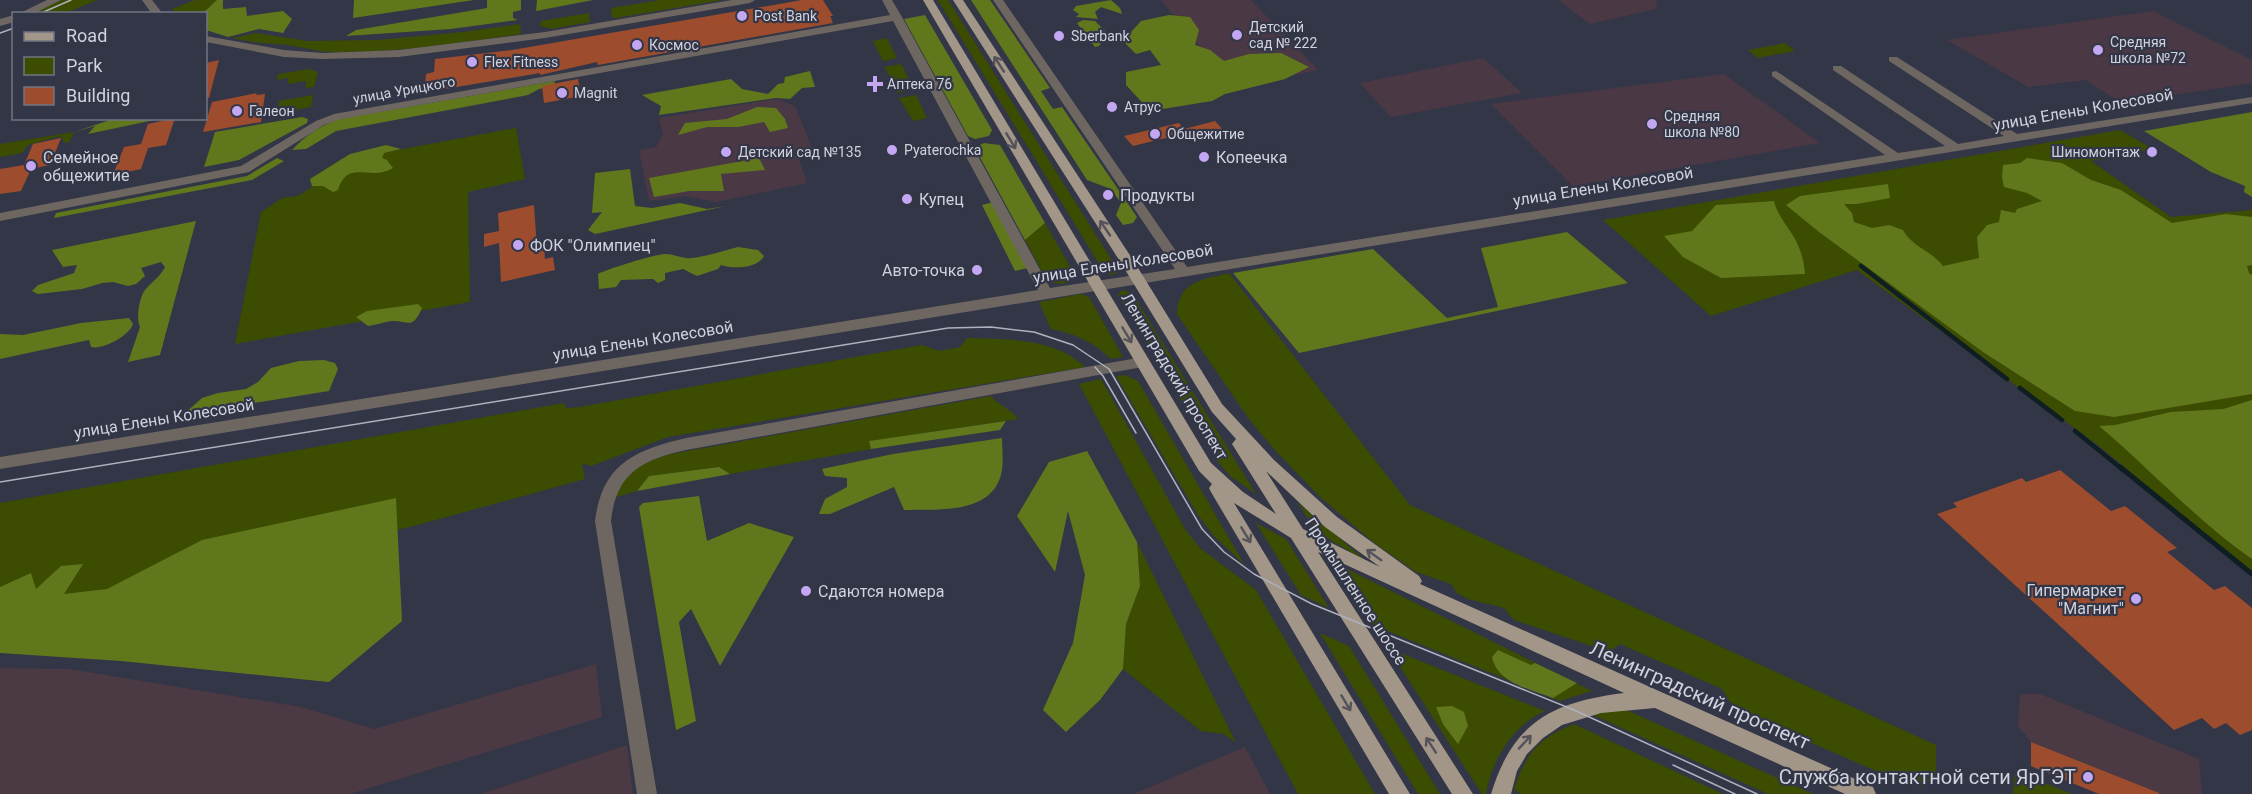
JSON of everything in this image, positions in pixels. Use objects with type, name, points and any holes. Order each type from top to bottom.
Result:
[{"type":"main road","name":"Ленинградский проспект","points":[[928,0],[1205,467],[1233,495],[1296,533],[1515,637],[1866,794]]},
{"type":"main road","name":"Ленинградский проспект","points":[[958,0],[1217,408],[1290,486],[1364,548],[1414,581],[1515,637]]},
{"type":"main road","name":"Промышленное шоссе","points":[[1217,408],[1462,794]]},
{"type":"main road","points":[[1205,467],[1400,794]]},
{"type":"main road","points":[[1501,794],[1505,775],[1515,755],[1536,731],[1554,719],[1578,709],[1611,701],[1658,702]]},
{"type":"street","points":[[28,12],[56,0]]},
{"type":"street","points":[[147,0],[156,12]]},
{"type":"street","name":"улица Урицкого","points":[[207,39],[262,51],[335,58],[444,50],[750,0]]},
{"type":"street","points":[[887,0],[1046,293]]},
{"type":"street","points":[[998,0],[1183,271]]},
{"type":"street","name":"улица Урицкого","points":[[0,217],[245,169],[320,123],[338,116],[897,17]]},
{"type":"street","points":[[1893,59],[2016,139]]},
{"type":"street","points":[[1837,68],[1956,148]]},
{"type":"street","points":[[1776,74],[1897,158]]},
{"type":"street","name":"улица Елены Колесовой","points":[[0,463],[1136,278],[2252,100]]},
{"type":"street","points":[[647,794],[603,521],[607,495],[612,484],[628,466],[652,452],[686,444],[1143,362]]},
{"type":"shaded area","name":"Детский сад № 222","points":[[1161,0],[1251,0],[1318,70],[1233,87]]},
{"type":"shaded area","points":[[1558,0],[1657,0],[1656,9],[1590,24]]},
{"type":"shaded area","name":"Средняя школа №72","points":[[2153,11],[2252,60],[2252,83],[2121,103],[2086,80],[2028,87],[1947,40]]},
{"type":"shaded area","points":[[1483,58],[1522,93],[1391,117],[1360,83]]},
{"type":"shaded area","name":"Средняя школа №80","points":[[1724,74],[1820,143],[1573,186],[1491,104]]},
{"type":"shaded area","name":"Детский сад №135","points":[[777,99],[795,106],[814,153],[798,157],[807,183],[716,202],[686,196],[649,201],[639,150],[656,147],[663,135],[659,118]]},
{"type":"shaded area","points":[[596,664],[602,717],[350,794],[0,794],[0,668],[69,669],[301,707],[374,729]]},
{"type":"shaded area","points":[[2020,694],[2040,694],[2199,759],[2202,794],[2099,794],[2031,766],[2031,742],[2018,726]]},
{"type":"shaded area","points":[[627,745],[633,794],[481,794]]},
{"type":"shaded area","points":[[1245,747],[1270,794],[1133,794]]},
{"type":"green space","points":[[62,0],[97,0],[68,12],[35,12]]},
{"type":"green space","points":[[195,0],[217,0],[204,12],[176,12],[172,9]]},
{"type":"green space","points":[[217,0],[223,0],[223,9],[246,7],[247,16],[283,11],[292,19],[283,33],[259,29],[228,37],[207,30],[207,12],[204,12]]},
{"type":"green space","points":[[354,0],[474,0],[353,18]]},
{"type":"green space","points":[[487,0],[521,0],[521,10],[513,12],[513,18],[518,20],[451,29],[346,36],[356,30],[487,8]]},
{"type":"green space","points":[[537,0],[593,0],[536,11]]},
{"type":"green space","points":[[660,0],[723,0],[612,17],[611,8]]},
{"type":"green space","points":[[938,0],[948,0],[1118,270],[1117,273],[1111,275],[1104,272]]},
{"type":"green space","points":[[971,0],[990,0],[1050,88],[1041,91],[1053,109],[1062,107],[1137,217],[1133,223],[1123,225],[1116,215],[1121,203],[1111,189],[1087,180]]},
{"type":"green space","points":[[1111,0],[1120,8],[1122,14],[1101,7],[1095,12],[1098,19],[1076,17],[1079,14],[1073,10],[1076,6]]},
{"type":"green space","points":[[589,13],[590,22],[551,29],[540,26],[541,21]]},
{"type":"green space","points":[[925,15],[992,130],[989,136],[975,139],[968,136],[904,19]]},
{"type":"green space","points":[[1169,15],[1190,17],[1199,30],[1195,45],[1210,50],[1224,61],[1249,54],[1281,53],[1309,67],[1285,79],[1225,94],[1212,101],[1150,111],[1126,85],[1126,72],[1161,65],[1150,50],[1136,54],[1125,43],[1122,34],[1131,32],[1141,21]]},
{"type":"green space","points":[[1083,20],[1095,21],[1107,33],[1099,46],[1095,47],[1077,23]]},
{"type":"green space","points":[[520,24],[521,34],[380,51],[327,52],[233,38],[256,33],[307,41],[377,40]]},
{"type":"green space","points":[[887,38],[897,58],[883,61],[873,41]]},
{"type":"green space","points":[[1785,43],[1795,51],[1758,58],[1748,50]]},
{"type":"green space","points":[[901,64],[914,89],[897,93],[885,67]]},
{"type":"green space","points":[[309,69],[318,72],[314,87],[306,88],[306,81],[288,84],[288,78],[277,80],[278,74]]},
{"type":"green space","points":[[810,71],[815,87],[802,88],[790,99],[776,98],[659,115],[661,106],[642,95],[731,79],[742,89],[768,94],[778,84],[784,83],[785,77]]},
{"type":"green space","points":[[555,81],[554,86],[539,89],[528,95],[336,131],[306,149],[292,150],[314,132],[339,119]]},
{"type":"green space","points":[[313,95],[311,107],[279,113],[279,101]]},
{"type":"green space","points":[[916,95],[927,118],[913,121],[899,98]]},
{"type":"green space","points":[[757,107],[776,108],[785,119],[788,128],[770,132],[764,122],[738,127],[707,127],[678,135],[685,123],[727,119]]},
{"type":"green space","points":[[2252,112],[2252,197],[2244,192],[2245,186],[2211,172],[2144,131]]},
{"type":"green space","points":[[302,117],[308,119],[307,123],[239,160],[204,167],[215,132]]},
{"type":"green space","points":[[110,120],[154,120],[88,134],[95,126],[74,132]]},
{"type":"green space","points":[[516,128],[525,179],[468,192],[470,302],[235,344],[261,212],[282,198],[298,196],[312,187],[310,179],[339,161]]},
{"type":"green space","points":[[2120,130],[2153,149],[2091,161],[2171,217],[2252,210],[2252,572],[2095,443],[1857,270],[1711,316],[1603,220]]},
{"type":"green space","points":[[74,132],[69,142],[65,143],[60,136],[28,145],[22,153],[0,157],[0,144]]},
{"type":"green space","points":[[984,143],[1000,145],[1045,223],[1025,240],[976,150]]},
{"type":"green space","points":[[386,145],[401,149],[384,153],[382,158],[387,160],[393,168],[384,172],[361,172],[348,175],[342,180],[338,190],[333,192],[323,186],[312,186],[310,179],[350,154]]},
{"type":"green space","points":[[277,158],[284,161],[252,180],[54,218],[56,213],[247,176]]},
{"type":"green space","points":[[759,158],[765,170],[721,174],[724,191],[689,191],[654,197],[649,178]]},
{"type":"green space","points":[[2027,158],[2062,163],[2091,180],[2121,190],[2172,223],[2226,214],[2252,217],[2252,265],[2247,266],[2252,275],[2252,394],[2114,417],[2075,411],[1983,352],[1819,232],[1786,205],[1800,196],[1888,184],[1890,198],[1844,204],[1852,213],[1854,222],[1872,228],[1889,225],[1903,230],[1912,241],[1943,266],[1979,258],[1977,237],[1987,225],[1999,222],[2001,210],[2015,213],[2017,209],[2042,201],[2027,193],[2004,187],[2003,165],[2020,163]]},
{"type":"green space","points":[[630,169],[635,206],[652,208],[680,203],[707,209],[726,206],[595,234],[588,230],[602,212],[592,213],[595,173]]},
{"type":"green space","points":[[1774,201],[1799,248],[1805,274],[1721,278],[1683,257],[1664,236],[1692,231],[1716,205]]},
{"type":"green space","points":[[994,202],[1028,268],[1015,271],[982,205]]},
{"type":"green space","points":[[196,221],[160,355],[128,362],[140,327],[139,305],[145,289],[163,271],[165,267],[161,262],[141,268],[145,276],[136,284],[128,286],[113,282],[82,289],[38,294],[32,291],[38,285],[74,273],[77,265],[63,267],[52,250]]},
{"type":"green space","points":[[1045,223],[1075,275],[1069,282],[1058,284],[1046,279],[1025,240]]},
{"type":"green space","points":[[1567,232],[1628,283],[1299,353],[1233,273],[1373,249],[1447,318],[1498,307],[1481,248]]},
{"type":"green space","points":[[738,247],[758,250],[764,256],[750,266],[721,265],[718,269],[697,276],[683,269],[665,273],[665,280],[658,283],[653,279],[621,280],[616,287],[599,289],[598,274],[630,262],[665,254],[692,258]]},
{"type":"green space","points":[[1229,273],[1410,505],[1936,745],[1936,776],[1921,787],[1890,777],[1775,727],[1730,702],[1722,689],[1620,644],[1609,652],[1514,620],[1504,608],[1468,599],[1457,593],[1451,584],[1416,572],[1373,542],[1319,496],[1272,447],[1249,419],[1177,314],[1178,303],[1187,288],[1201,280]]},
{"type":"green space","points":[[1122,290],[1132,293],[1256,494],[1230,476],[1218,462],[1118,295]]},
{"type":"green space","points":[[1082,294],[1089,297],[1123,357],[1111,359],[1084,340],[1051,329],[1039,302]]},
{"type":"green space","points":[[418,304],[422,308],[415,320],[409,323],[392,321],[368,326],[356,317],[367,311]]},
{"type":"green space","points":[[129,318],[133,324],[131,329],[115,341],[102,346],[91,347],[89,340],[0,359],[0,334],[23,335],[81,323]]},
{"type":"green space","points":[[967,338],[1014,340],[1045,345],[1073,357],[1085,367],[668,437],[591,466],[582,463],[585,479],[421,524],[54,616],[0,589],[0,503],[564,403],[566,408],[580,407],[922,345],[939,351],[960,347]]},
{"type":"green space","points":[[324,360],[335,363],[338,369],[329,391],[184,414],[202,398],[246,389],[258,382],[271,368],[299,361]]},
{"type":"green space","points":[[1125,375],[1138,381],[1244,564],[1214,536],[1198,515],[1116,376]]},
{"type":"green space","points":[[1101,379],[1185,529],[1200,548],[1256,590],[1375,794],[1298,794],[1079,384]]},
{"type":"green space","points":[[991,396],[1018,419],[870,441],[871,449],[730,474],[719,467],[649,476],[637,491],[613,498],[636,468],[671,454]]},
{"type":"green space","points":[[2252,400],[2252,559],[2193,512],[2099,426],[2115,425],[2171,412],[2223,409]]},
{"type":"green space","points":[[1006,421],[1000,430],[871,449],[869,441]]},
{"type":"green space","points":[[1002,438],[1001,475],[995,488],[986,497],[974,503],[946,509],[904,510],[894,487],[830,514],[819,514],[825,499],[847,487],[847,478],[825,476],[822,469],[893,454]]},
{"type":"green space","points":[[1087,451],[1137,542],[1140,586],[1126,624],[1123,669],[1100,700],[1066,732],[1043,710],[1073,643],[1085,575],[1068,511],[1055,572],[1017,516],[1049,462]]},
{"type":"green space","points":[[719,467],[730,474],[637,491],[649,476]]},
{"type":"green space","points":[[699,496],[707,541],[749,523],[794,537],[720,666],[691,609],[679,622],[696,721],[676,730],[639,507],[643,503]]},
{"type":"green space","points":[[396,498],[402,621],[329,682],[121,661],[0,653],[0,587],[31,573],[36,589],[61,566],[83,564],[64,594],[107,589],[202,540]]},
{"type":"green space","points":[[1297,502],[1365,560],[1318,533]]},
{"type":"green space","points":[[1256,523],[1286,539],[1329,608],[1301,595]]},
{"type":"green space","points":[[1137,542],[1236,743],[1224,734],[1201,731],[1123,669],[1126,624],[1140,586]]},
{"type":"green space","points":[[1331,561],[1592,691],[1560,701],[1373,625]]},
{"type":"green space","points":[[1320,633],[1349,646],[1440,794],[1418,794]]},
{"type":"green space","points":[[1388,648],[1545,711],[1523,725],[1505,745],[1493,769],[1486,794],[1482,794]]},
{"type":"green space","points":[[1498,650],[1531,665],[1535,663],[1577,683],[1553,698],[1525,688],[1507,679],[1495,666],[1492,657]]},
{"type":"green space","points":[[1452,706],[1464,712],[1468,726],[1458,744],[1443,724],[1436,707]]},
{"type":"green space","points":[[1622,708],[1813,794],[1768,794],[1593,715]]},
{"type":"green space","points":[[1574,724],[1722,794],[1520,794],[1514,789],[1523,766],[1542,741]]},
{"type":"green space","points":[[2015,771],[2072,794],[2013,794]]},
{"type":"building","name":"Космос","points":[[802,0],[823,0],[833,16],[830,16],[833,23],[598,65],[597,62],[540,75],[540,73],[433,91],[433,84],[425,86],[426,74],[434,72],[435,59],[512,50]]},
{"type":"building","points":[[219,60],[209,98],[207,98],[207,63]]},
{"type":"building","name":"Magnit","points":[[578,79],[581,96],[544,103],[542,86]]},
{"type":"building","name":"Галеон","points":[[257,93],[256,95],[265,94],[261,122],[203,132],[212,102]]},
{"type":"building","name":"Семейное общежитие","points":[[174,120],[166,145],[148,148],[141,169],[113,175],[124,147],[141,144],[148,124]]},
{"type":"building","name":"Общежитие","points":[[1215,121],[1224,131],[1191,140],[1186,133],[1133,146],[1124,136],[1179,123],[1184,129]]},
{"type":"building","name":"Семейное общежитие","points":[[61,138],[50,165],[31,169],[21,191],[0,194],[0,169],[24,165],[33,144]]},
{"type":"building","name":"ФОК \"Олимпиец\"","points":[[534,205],[537,248],[544,246],[545,259],[553,257],[555,270],[501,282],[499,243],[484,247],[484,234],[499,231],[498,213]]},
{"type":"building","name":"Гипермаркет \"Магнит\"","points":[[2060,470],[2111,511],[2125,506],[2177,548],[2167,552],[2214,590],[2225,586],[2252,608],[2252,730],[2240,735],[2226,723],[2214,729],[2202,718],[2174,730],[1937,514],[1957,507],[1953,503],[2022,478],[2026,482]]},
{"type":"building","name":"Служба контактной сети ЯрГЭТ","points":[[2031,742],[2159,794],[2099,794],[2031,766]]},
{"type":"waterway","points":[[1861,266],[2007,379]]},
{"type":"waterway","points":[[2020,388],[2062,420]]},
{"type":"waterway","points":[[2075,431],[2122,469]]},
{"type":"waterway","points":[[2120,467],[2252,574]]},
{"type":"tram line","points":[[44,12],[71,0]]},
{"type":"tram line","points":[[0,33],[12,29]]},
{"type":"tram line","points":[[0,482],[948,328],[991,327],[1034,332],[1073,345],[1109,369],[1202,529],[1224,552],[1254,574],[1312,604],[1574,710],[1757,794]]},
{"type":"tram line","points":[[1095,367],[1103,376],[1136,433]]},
{"type":"tram line","points":[[1673,765],[1735,794]]},
{"type":"place","name":"Post Bank","points":[[742,16]]},
{"type":"place","name":"Детский сад № 222","points":[[1237,35]]},
{"type":"place","name":"Sberbank","points":[[1059,36]]},
{"type":"place","name":"Космос","points":[[637,45]]},
{"type":"place","name":"Средняя школа №72","points":[[2098,50]]},
{"type":"place","name":"Flex Fitness","points":[[472,62]]},
{"type":"place","name":"Аптека 76","points":[[875,84]]},
{"type":"place","name":"Magnit","points":[[562,93]]},
{"type":"place","name":"Атрус","points":[[1112,107]]},
{"type":"place","name":"Галеон","points":[[237,111]]},
{"type":"place","name":"Средняя школа №80","points":[[1652,124]]},
{"type":"place","name":"Общежитие","points":[[1155,134]]},
{"type":"place","name":"Pyaterochka","points":[[892,150]]},
{"type":"place","name":"Детский сад №135","points":[[726,152]]},
{"type":"place","name":"Шиномонтаж","points":[[2152,152]]},
{"type":"place","name":"Копеечка","points":[[1204,157]]},
{"type":"place","name":"Семейное общежитие","points":[[31,166]]},
{"type":"place","name":"Продукты","points":[[1108,195]]},
{"type":"place","name":"Купец","points":[[907,199]]},
{"type":"place","name":"ФОК \"Олимпиец\"","points":[[518,245]]},
{"type":"place","name":"Авто-точка","points":[[977,270]]},
{"type":"place","name":"Сдаются номера","points":[[806,591]]},
{"type":"place","name":"Гипермаркет \"Магнит\"","points":[[2136,599]]},
{"type":"place","name":"Служба контактной сети ЯрГЭТ","points":[[2088,777]]}]
